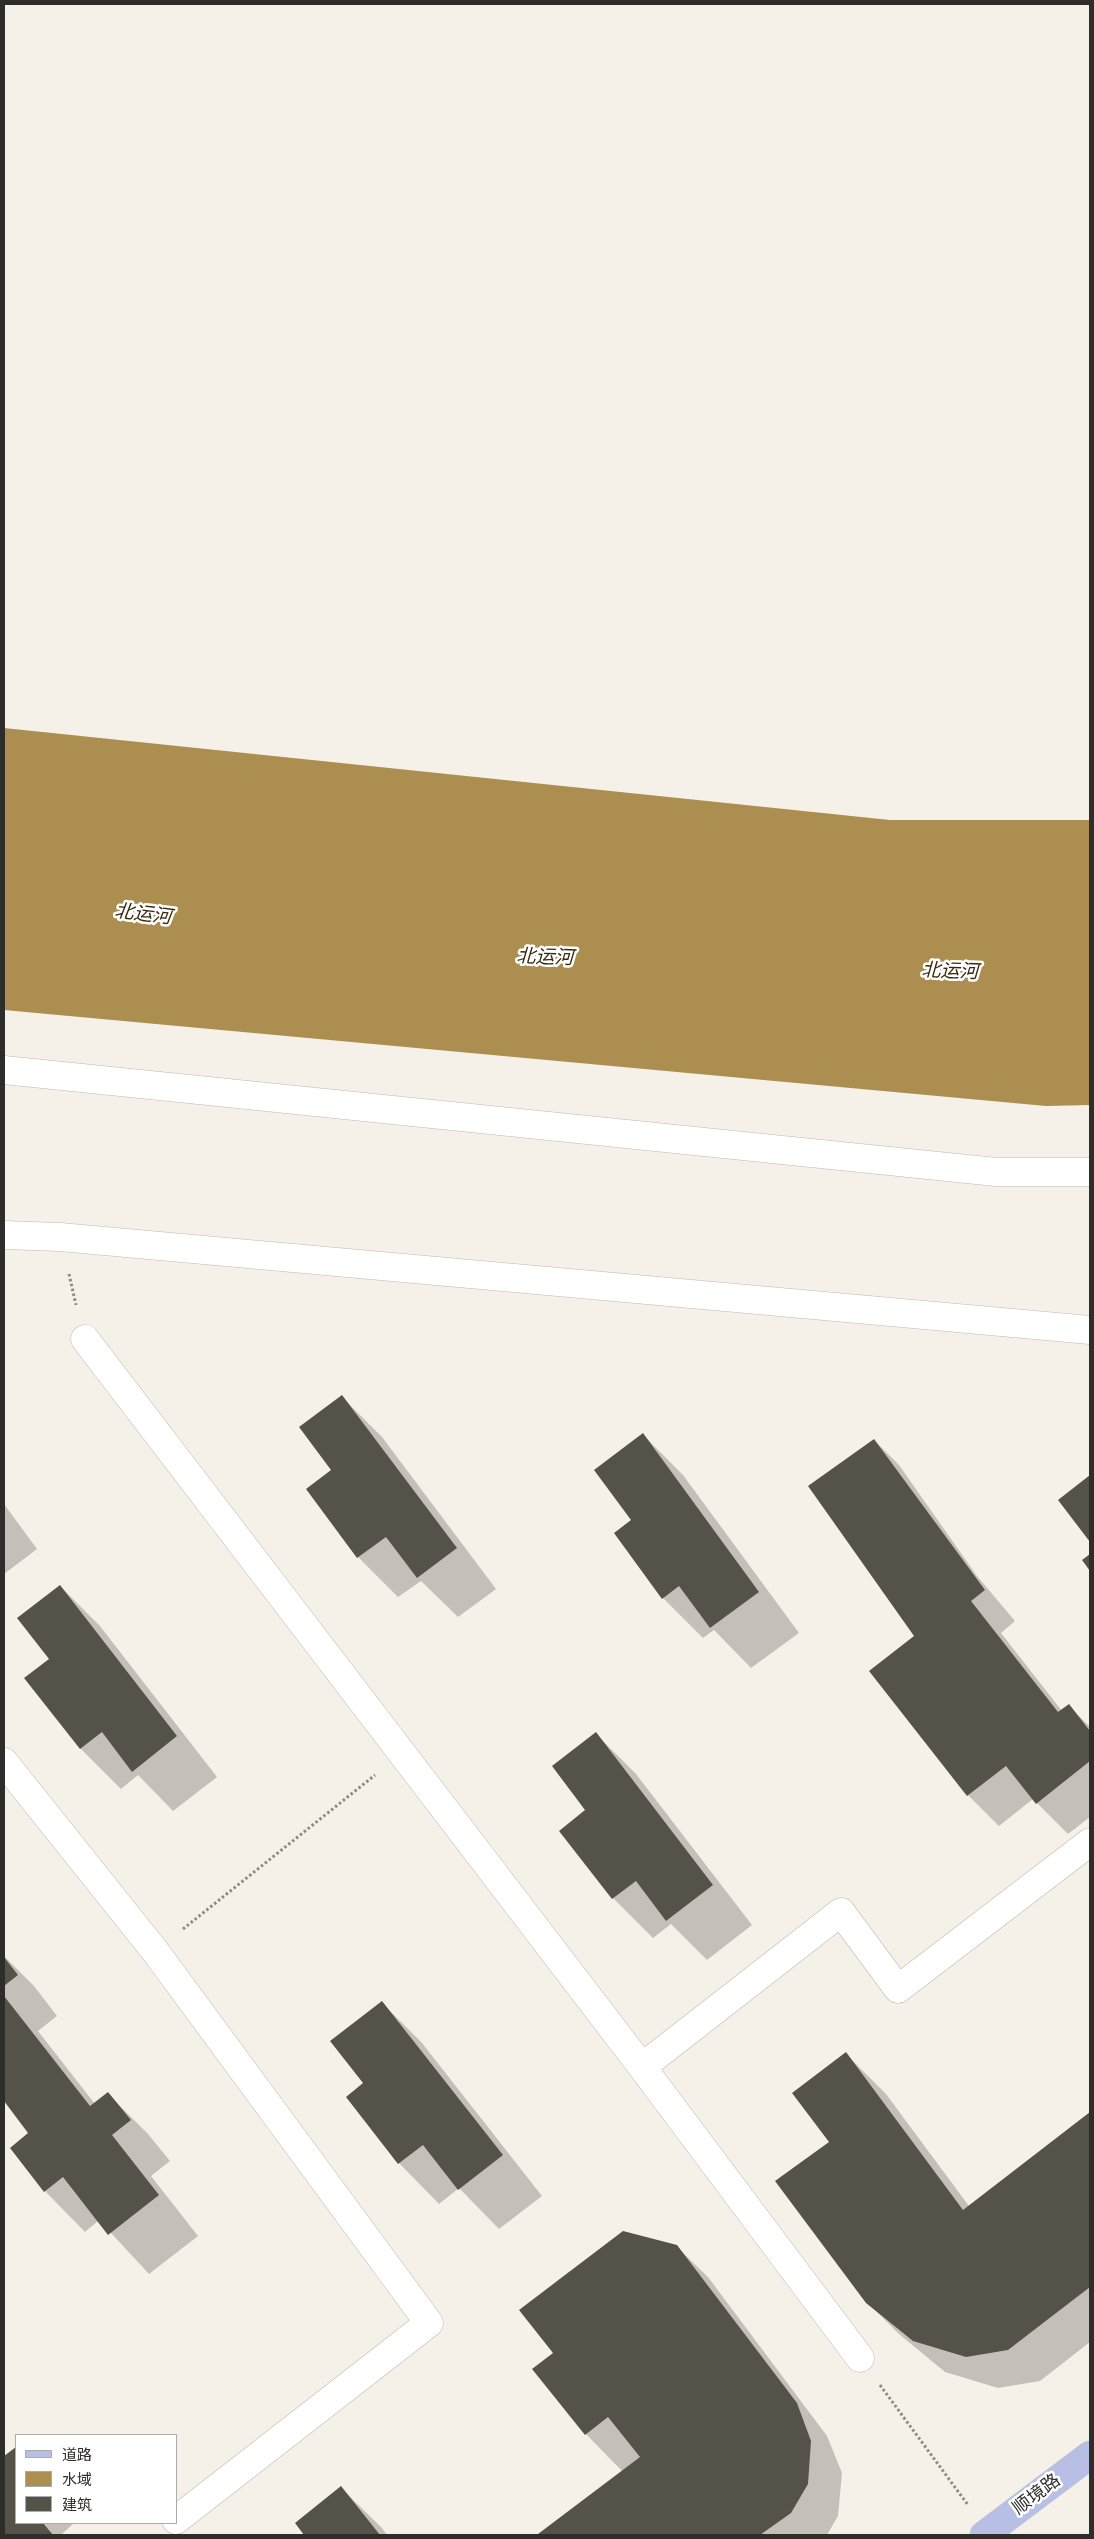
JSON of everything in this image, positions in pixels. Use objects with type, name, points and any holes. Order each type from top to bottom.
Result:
[{"type":"main road","name":"顺境路","points":[[986,2534],[1090,2456]]},
{"type":"street","points":[[4,1070],[996,1172],[1090,1172]]},
{"type":"street","points":[[4,1235],[60,1237],[1090,1330]]},
{"type":"street","points":[[85,1339],[642,2067],[860,2358]]},
{"type":"street","points":[[4,1762],[155,1951],[429,2323],[178,2518]]},
{"type":"street","points":[[642,2067],[841,1912],[898,1989],[1090,1842]]},
{"type":"street","points":[[157,2535],[172,2524]]},
{"type":"path","points":[[60,1237],[85,1339]]},
{"type":"path","points":[[155,1951],[401,1753]]},
{"type":"path","points":[[860,2358],[986,2534]]},
{"type":"water","name":"北运河","points":[[4,728],[890,820],[1090,820],[1090,1105],[1046,1106],[4,1010]]},
{"type":"building","points":[[342,1395],[457,1548],[417,1578],[386,1537],[357,1558],[306,1489],[331,1470],[299,1427]]},
{"type":"building","points":[[643,1433],[759,1592],[710,1628],[679,1586],[662,1599],[614,1533],[631,1520],[594,1470]]},
{"type":"building","points":[[874,1439],[985,1590],[971,1601],[1058,1712],[1069,1704],[1090,1731],[1090,1761],[1036,1804],[1006,1766],[967,1796],[869,1671],[914,1636],[808,1486]]},
{"type":"building","points":[[1090,1475],[1090,1542],[1058,1500]]},
{"type":"building","points":[[1090,1554],[1090,1571],[1082,1560]]},
{"type":"building","points":[[60,1585],[177,1736],[132,1772],[102,1732],[80,1749],[24,1678],[49,1659],[17,1618]]},
{"type":"building","points":[[596,1732],[713,1885],[666,1921],[636,1881],[612,1899],[559,1831],[585,1810],[552,1766]]},
{"type":"building","points":[[4,1957],[18,1975],[4,1986]]},
{"type":"building","points":[[4,1996],[90,2106],[108,2092],[131,2120],[112,2135],[159,2195],[108,2235],[63,2177],[44,2192],[10,2148],[28,2133],[4,2101]]},
{"type":"building","points":[[382,2001],[503,2155],[458,2190],[423,2145],[398,2164],[346,2097],[363,2083],[330,2041]]},
{"type":"building","points":[[846,2052],[963,2210],[1090,2112],[1090,2287],[1008,2350],[966,2357],[913,2341],[866,2303],[775,2181],[829,2142],[792,2093]]},
{"type":"building","points":[[623,2231],[677,2245],[797,2403],[811,2441],[808,2484],[791,2513],[760,2535],[538,2534],[640,2457],[608,2417],[585,2435],[532,2369],[553,2353],[519,2310]]},
{"type":"building","points":[[15,2448],[15,2524],[44,2524],[53,2535],[4,2535],[4,2456]]},
{"type":"building","points":[[341,2486],[380,2535],[304,2535],[295,2523]]}]
